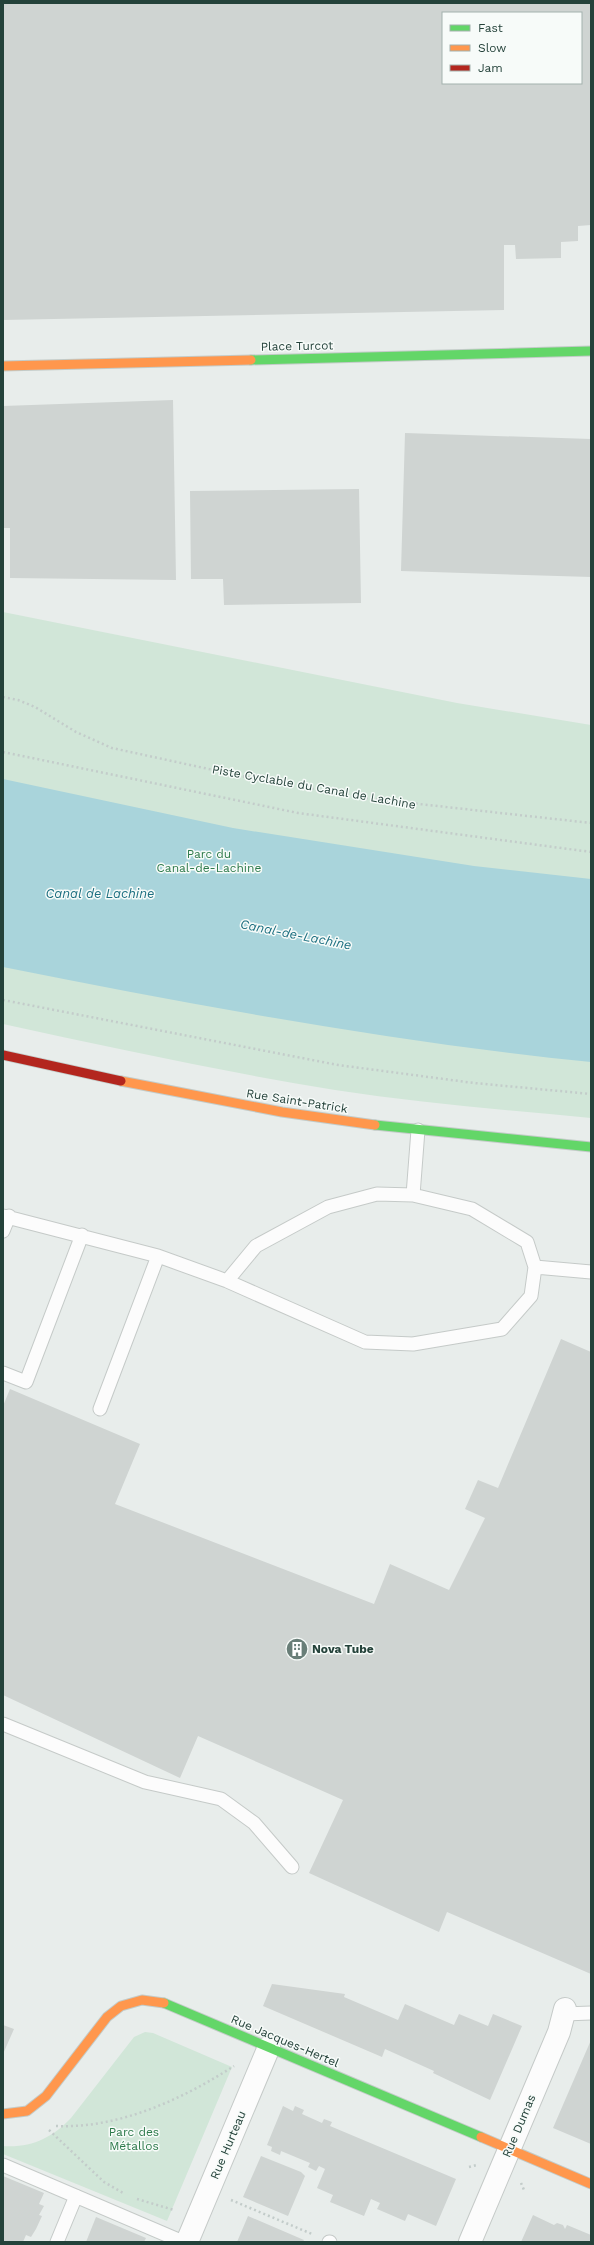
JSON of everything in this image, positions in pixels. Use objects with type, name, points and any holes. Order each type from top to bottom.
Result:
[{"type":"street","name":"Place Turcot","points":[[3,366],[591,351]]},
{"type":"street","name":"Rue Saint-Patrick","points":[[3,1055],[248,1106],[314,1117],[418,1130],[591,1147]]},
{"type":"street","name":"Rue Jacques-Hertel","points":[[3,2114],[27,2111],[46,2096],[107,2017],[119,2006],[134,1999],[151,2000],[167,2004],[591,2184]]},
{"type":"street","name":"Rue Dumas","points":[[470,2242],[559,2032],[565,2012]]},
{"type":"street","name":"Rue Hurteau","points":[[187,2242],[269,2047]]},
{"type":"lane","points":[[413,1195],[418,1130]]},
{"type":"lane","points":[[3,1231],[6,1216],[158,1256],[227,1281],[365,1342],[413,1344],[502,1329],[531,1296],[534,1267],[527,1242],[472,1209],[413,1195],[377,1194],[328,1206],[256,1246],[227,1281]]},
{"type":"lane","points":[[3,1373],[26,1382],[82,1235]]},
{"type":"lane","points":[[100,1409],[158,1256]]},
{"type":"lane","points":[[534,1267],[591,1272]]},
{"type":"lane","points":[[3,1724],[145,1782],[221,1799],[254,1823],[292,1867]]},
{"type":"lane","points":[[565,2012],[591,2013]]},
{"type":"lane","points":[[3,2165],[183,2242]]},
{"type":"lane","points":[[57,2242],[76,2196]]},
{"type":"path","name":"Piste Cyclable du Canal de Lachine","points":[[3,697],[18,700],[35,707],[76,732],[112,748],[241,776],[380,800],[591,823]]},
{"type":"path","points":[[3,752],[298,813],[591,852]]},
{"type":"path","points":[[3,1000],[338,1065],[474,1083],[591,1094]]},
{"type":"path","points":[[56,2126],[88,2126],[127,2117],[190,2091],[213,2080],[234,2066]]},
{"type":"path","points":[[50,2130],[104,2182],[131,2197],[175,2210]]},
{"type":"path","points":[[470,2167],[477,2165]]},
{"type":"path","points":[[231,2200],[329,2242]]},
{"type":"green space","name":"Parc du Canal-de-Lachine","points":[[3,612],[457,703],[591,725],[591,1118],[367,1095],[335,1090],[210,1068],[3,1024]]},
{"type":"green space","name":"Parc des Métallos","points":[[145,2032],[153,2033],[232,2067],[167,2221],[3,2154],[3,2146],[32,2143],[49,2136],[64,2125],[134,2037]]},
{"type":"water","name":"Canal de Lachine","points":[[3,779],[233,828],[474,866],[591,879],[591,1062],[443,1044],[296,1022],[3,967]]},
{"type":"building","points":[[3,3],[591,3],[591,225],[578,226],[578,241],[561,242],[561,258],[516,259],[515,245],[504,245],[504,310],[3,320]]},
{"type":"building","points":[[173,400],[176,580],[10,578],[10,528],[3,528],[3,406]]},
{"type":"building","points":[[405,433],[591,439],[591,577],[401,571]]},
{"type":"building","points":[[359,489],[361,603],[224,605],[223,579],[191,579],[190,491]]},
{"type":"building","name":"Nova Tube","points":[[561,1339],[591,1352],[591,1974],[447,1912],[439,1932],[309,1873],[343,1800],[198,1736],[180,1778],[3,1695],[3,1406],[10,1389],[140,1444],[115,1504],[374,1604],[390,1564],[449,1590],[485,1518],[465,1509],[478,1480],[498,1488]]},
{"type":"building","points":[[272,1984],[345,1994],[344,1997],[398,2020],[405,2004],[454,2025],[459,2014],[488,2026],[493,2014],[522,2026],[490,2100],[433,2073],[434,2071],[385,2049],[382,2057],[263,2006]]},
{"type":"building","points":[[3,2025],[14,2029],[3,2054]]},
{"type":"building","points":[[591,2040],[591,2144],[553,2128]]},
{"type":"building","points":[[283,2106],[293,2111],[295,2106],[304,2110],[302,2114],[322,2123],[324,2119],[332,2122],[330,2126],[456,2179],[436,2226],[408,2214],[405,2221],[377,2209],[380,2203],[371,2199],[364,2216],[330,2202],[333,2195],[317,2188],[325,2169],[319,2166],[316,2171],[308,2167],[310,2163],[281,2151],[280,2155],[271,2151],[272,2147],[267,2145]]},
{"type":"building","points":[[261,2156],[301,2172],[305,2176],[288,2216],[243,2197]]},
{"type":"building","points":[[3,2176],[44,2193],[39,2204],[44,2206],[39,2215],[42,2216],[31,2237],[26,2235],[23,2242],[3,2242]]},
{"type":"building","points":[[533,2215],[554,2225],[557,2223],[563,2225],[565,2229],[567,2225],[591,2235],[591,2242],[521,2242]]},
{"type":"building","points":[[248,2216],[304,2240],[303,2242],[237,2242]]},
{"type":"building","points":[[96,2217],[146,2238],[144,2242],[86,2242]]},
{"type":"traffic: fast","points":[[251,360],[591,351]]},
{"type":"traffic: fast","points":[[375,1125],[591,1147]]},
{"type":"traffic: fast","points":[[164,2003],[481,2137]]},
{"type":"traffic: slow","points":[[3,366],[251,360]]},
{"type":"traffic: slow","points":[[121,1081],[282,1112],[375,1125]]},
{"type":"traffic: slow","points":[[3,2114],[27,2111],[46,2096],[107,2017],[121,2006],[142,2000],[164,2003]]},
{"type":"traffic: slow","points":[[481,2137],[591,2184]]},
{"type":"traffic: jam","points":[[3,1055],[121,1081]]},
{"type":"place","name":"Nova Tube","points":[[297,1649]]},
{"type":"water label","name":"Canal-de-Lachine","points":[[296,934]]}]
